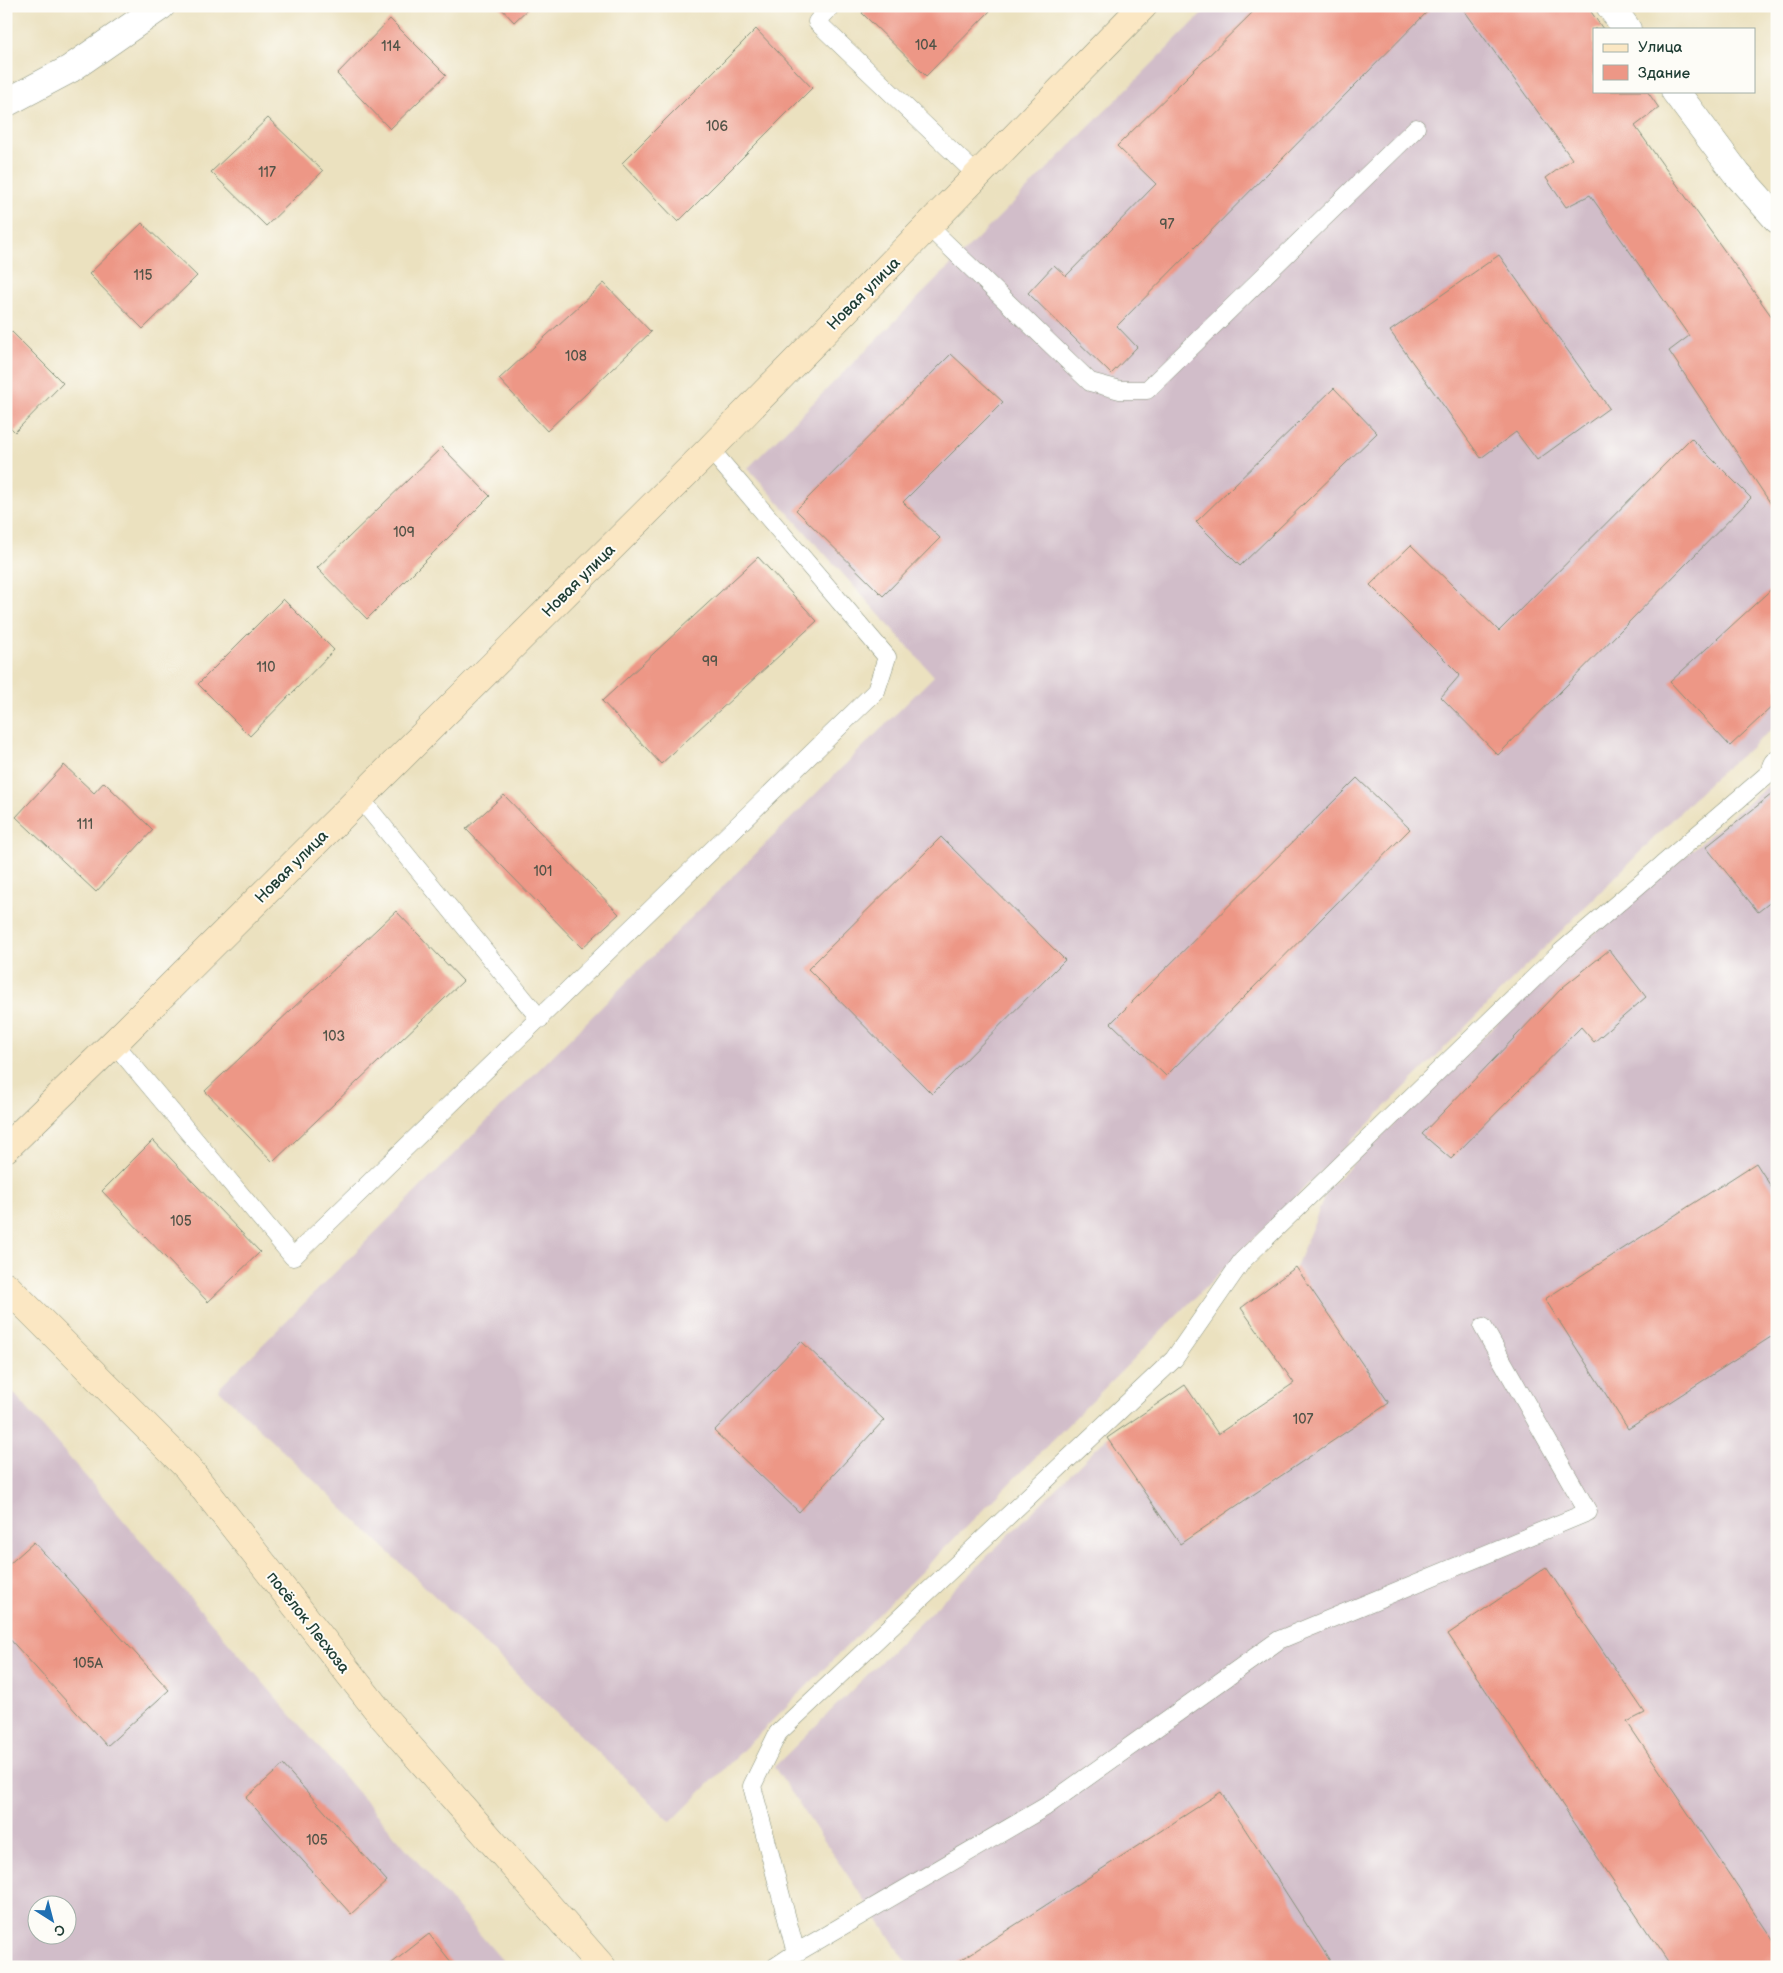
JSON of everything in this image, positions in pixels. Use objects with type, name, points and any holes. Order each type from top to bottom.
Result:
[{"type":"street","points":[[6,104],[70,69],[160,6]]},
{"type":"street","name":"Новая улица","points":[[6,1148],[114,1043],[710,449],[1143,6]]},
{"type":"street","points":[[1610,6],[1626,28]]},
{"type":"street","points":[[1676,92],[1737,174],[1777,219]]},
{"type":"street","name":"посёлок Лесхоза","points":[[6,1286],[187,1467],[384,1718],[602,1967]]},
{"type":"lane","points":[[831,6],[817,22],[978,176]]},
{"type":"lane","points":[[929,227],[1090,382],[1120,390],[1147,390],[1416,128]]},
{"type":"lane","points":[[114,1043],[293,1257],[876,691],[887,656],[710,449]]},
{"type":"lane","points":[[796,1953],[752,1786],[778,1734],[1174,1360],[1242,1261],[1249,1254],[1561,952],[1776,766]]},
{"type":"lane","points":[[360,798],[540,1019]]},
{"type":"lane","points":[[775,1967],[1045,1807],[1279,1640],[1588,1512],[1483,1327]]},
{"type":"shaded area","points":[[1210,6],[1540,6],[1593,78],[1593,92],[1777,325],[1777,725],[1712,780],[671,1822],[218,1389],[934,676],[748,468]]},
{"type":"shaded area","points":[[1777,778],[1777,1967],[910,1967],[774,1767],[1107,1438],[1181,1544],[1389,1403],[1296,1267],[1328,1188],[1558,964]]},
{"type":"shaded area","points":[[6,1384],[508,1967],[6,1967]]},
{"type":"building","points":[[499,6],[531,6],[514,22]]},
{"type":"building","points":[[868,6],[995,6],[926,76],[862,13]]},
{"type":"building","points":[[1259,6],[1433,6],[1117,326],[1137,347],[1111,374],[1028,293],[1054,265],[1066,276],[1156,184],[1117,146]]},
{"type":"building","points":[[1461,6],[1587,6],[1602,28],[1593,28],[1593,92],[1648,92],[1659,108],[1635,126],[1777,324],[1777,513],[1669,351],[1689,336],[1590,195],[1566,207],[1546,178],[1572,159]]},
{"type":"building","points":[[390,19],[446,75],[390,129],[337,74]]},
{"type":"building","points":[[756,29],[812,88],[678,222],[622,163]]},
{"type":"building","points":[[268,118],[323,171],[266,226],[211,172]]},
{"type":"building","points":[[142,223],[197,276],[143,329],[89,274]]},
{"type":"building","points":[[1499,255],[1609,408],[1537,460],[1516,432],[1481,458],[1390,331]]},
{"type":"building","points":[[604,283],[651,332],[547,431],[499,379]]},
{"type":"building","points":[[11,331],[63,383],[15,432],[6,423],[6,336]]},
{"type":"building","points":[[951,354],[1003,402],[903,502],[940,538],[883,596],[796,510]]},
{"type":"building","points":[[1334,388],[1377,433],[1240,566],[1196,522]]},
{"type":"building","points":[[1691,438],[1751,498],[1498,755],[1441,697],[1460,675],[1370,585],[1411,545],[1499,631]]},
{"type":"building","points":[[442,447],[490,496],[367,619],[317,568]]},
{"type":"building","points":[[758,557],[817,621],[661,764],[602,701]]},
{"type":"building","points":[[1777,584],[1777,702],[1730,746],[1670,682]]},
{"type":"building","points":[[283,599],[334,650],[250,736],[198,684]]},
{"type":"building","points":[[64,765],[94,793],[104,782],[153,830],[96,892],[16,817]]},
{"type":"building","points":[[1357,778],[1410,829],[1166,1076],[1111,1023]]},
{"type":"building","points":[[1777,790],[1777,897],[1758,912],[1706,847]]},
{"type":"building","points":[[504,795],[619,914],[582,948],[466,829]]},
{"type":"building","points":[[941,837],[1065,960],[932,1094],[808,969]]},
{"type":"building","points":[[396,911],[463,981],[273,1162],[205,1091]]},
{"type":"building","points":[[1609,950],[1646,997],[1594,1042],[1581,1027],[1451,1159],[1422,1134],[1563,987]]},
{"type":"building","points":[[153,1140],[260,1252],[208,1302],[102,1191]]},
{"type":"building","points":[[1756,1163],[1777,1196],[1777,1333],[1628,1429],[1545,1299]]},
{"type":"building","points":[[1296,1267],[1389,1403],[1180,1544],[1107,1438],[1185,1385],[1218,1434],[1294,1383],[1241,1308]]},
{"type":"building","points":[[801,1341],[884,1420],[799,1512],[714,1431]]},
{"type":"building","points":[[34,1542],[169,1690],[107,1746],[6,1635],[6,1567]]},
{"type":"building","points":[[1546,1567],[1645,1713],[1627,1722],[1777,1946],[1777,1967],[1671,1967],[1448,1634]]},
{"type":"building","points":[[283,1765],[387,1881],[351,1914],[246,1798]]},
{"type":"building","points":[[1221,1792],[1334,1967],[950,1967]]},
{"type":"building","points":[[429,1934],[455,1967],[387,1967]]}]
